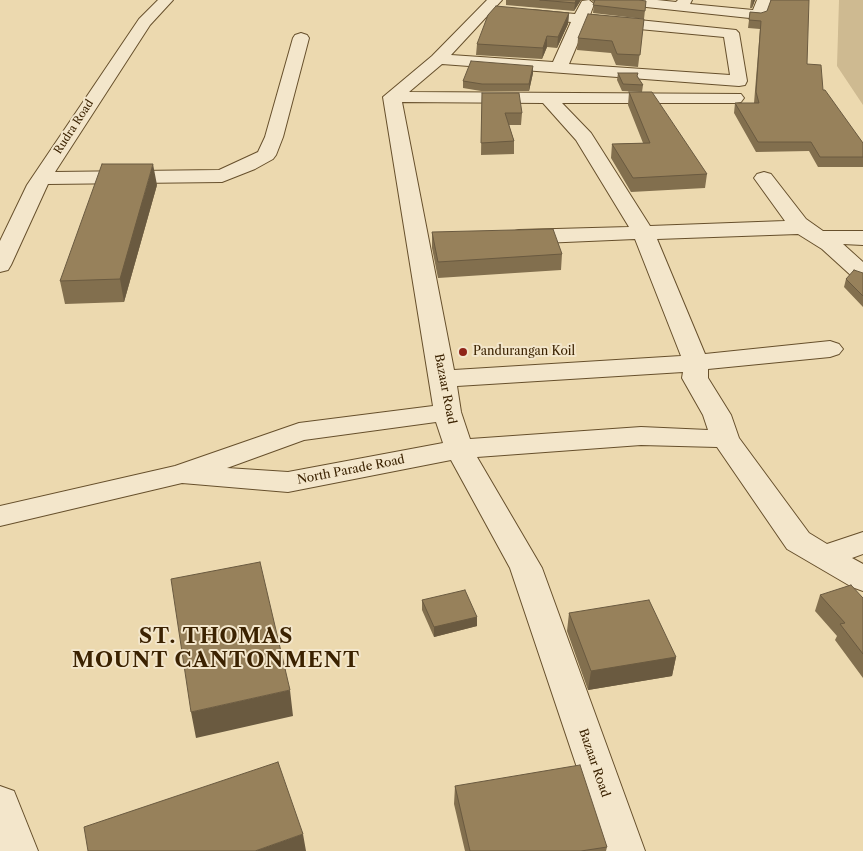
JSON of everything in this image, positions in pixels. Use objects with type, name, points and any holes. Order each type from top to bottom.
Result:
[{"type":"street","name":"Rudra Road","points":[[0,265],[41,178],[144,22],[166,0]]},
{"type":"street","points":[[559,67],[589,0]]},
{"type":"street","points":[[618,0],[683,4],[759,15],[764,0]]},
{"type":"street","points":[[392,97],[438,59],[500,8],[731,33],[739,81],[438,59]]},
{"type":"street","points":[[41,178],[222,176],[248,165],[266,155],[274,137],[301,38]]},
{"type":"street","points":[[392,97],[735,98]]},
{"type":"street","name":"Bazaar Road","points":[[392,97],[428,239],[447,412],[460,449],[526,568],[625,851]]},
{"type":"street","points":[[548,98],[584,137],[644,234],[696,363],[695,378],[717,415],[725,439],[798,541],[863,579]]},
{"type":"street","points":[[764,178],[801,226],[821,237],[863,274]]},
{"type":"street","points":[[496,238],[644,234],[801,226]]},
{"type":"street","points":[[821,237],[863,238]]},
{"type":"street","points":[[443,379],[696,363],[830,349]]},
{"type":"street","name":"North Parade Road","points":[[0,516],[182,474],[299,432],[447,412]]},
{"type":"street","name":"North Parade Road","points":[[182,474],[288,482],[460,449],[641,436],[725,439]]},
{"type":"street","points":[[825,556],[863,543]]},
{"type":"street","points":[[0,804],[18,851]]},
{"type":"shaded area","points":[[839,0],[863,0],[863,105],[837,66]]},
{"type":"building","points":[[540,0],[576,0],[575,3]]},
{"type":"building","points":[[595,0],[646,1],[645,11],[593,5]]},
{"type":"building","points":[[771,0],[809,0],[807,64],[821,65],[823,90],[825,90],[863,143],[863,157],[820,157],[811,142],[758,142],[735,103],[759,103],[756,92],[761,21],[749,20],[750,12],[761,13],[767,11]]},
{"type":"building","points":[[496,6],[569,13],[558,37],[547,36],[543,48],[477,44],[488,15]]},
{"type":"building","points":[[588,14],[644,19],[640,55],[617,54],[612,41],[578,38]]},
{"type":"building","points":[[471,61],[533,66],[529,84],[482,84],[463,81]]},
{"type":"building","points":[[618,73],[638,73],[637,76],[643,85],[623,84]]},
{"type":"building","points":[[629,92],[652,92],[707,174],[633,178],[612,144],[650,143]]},
{"type":"building","points":[[482,93],[519,93],[522,113],[505,113],[514,141],[481,143]]},
{"type":"building","points":[[102,164],[153,164],[120,279],[60,281]]},
{"type":"building","points":[[553,229],[562,254],[438,262],[432,232]]},
{"type":"building","points":[[854,270],[863,273],[863,296],[846,279]]},
{"type":"building","points":[[260,562],[290,690],[191,712],[171,579]]},
{"type":"building","points":[[851,585],[863,598],[863,654],[840,624],[845,623],[820,595]]},
{"type":"building","points":[[465,590],[477,617],[434,627],[422,600]]},
{"type":"building","points":[[649,600],[676,657],[591,671],[569,613]]},
{"type":"building","points":[[278,762],[303,834],[255,851],[88,851],[84,827]]},
{"type":"building","points":[[580,765],[607,847],[581,851],[470,851],[455,786]]},
{"type":"place","name":"Pandurangan Koil","points":[[463,352]]},
{"type":"district","name":"ST. THOMAS MOUNT CANTONMENT","points":[[216,649]]}]
